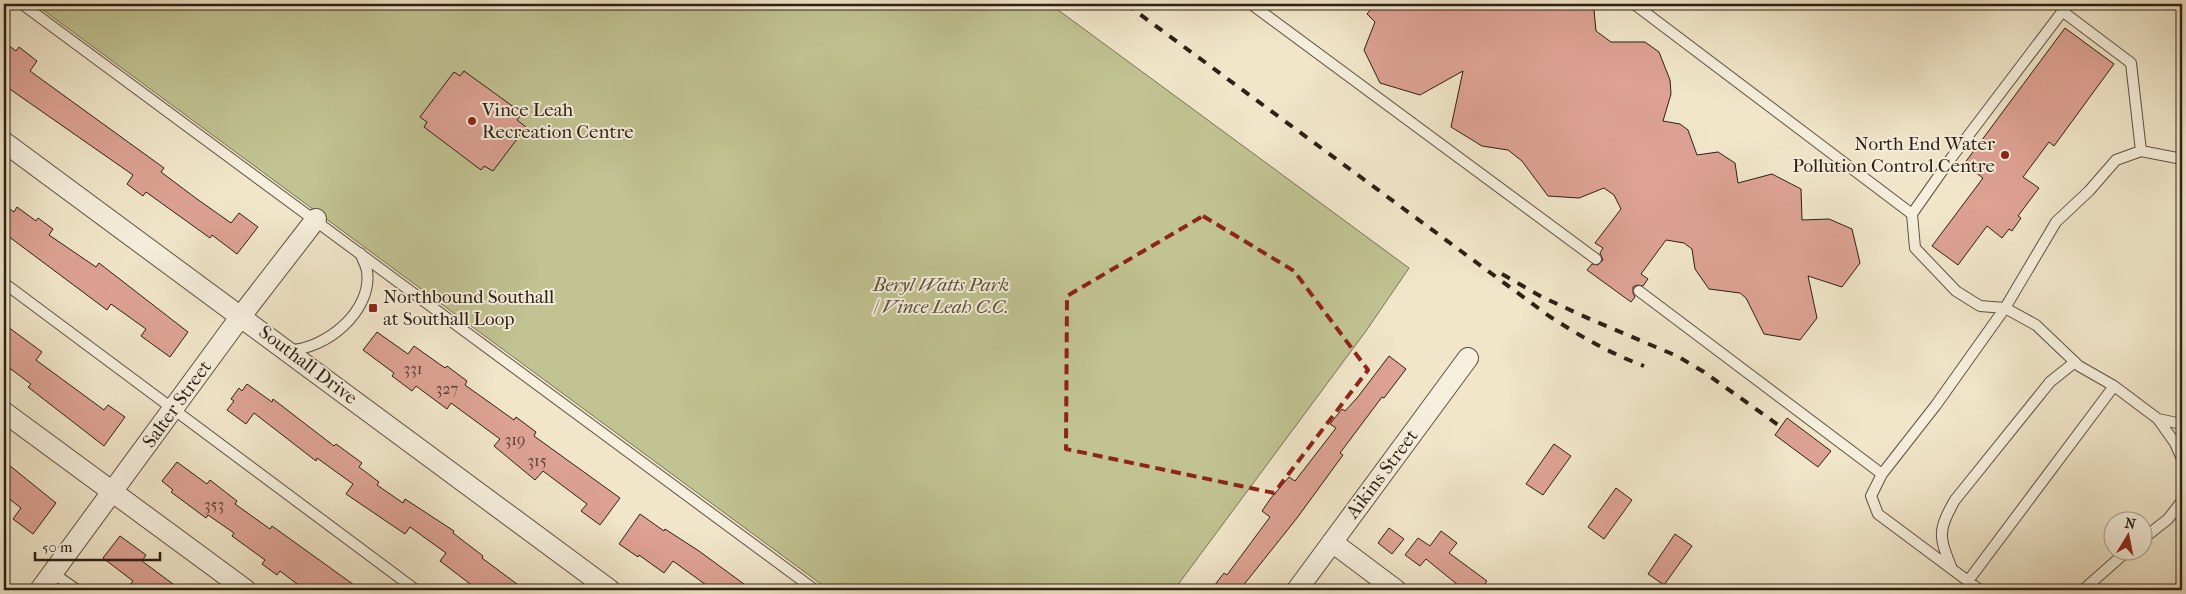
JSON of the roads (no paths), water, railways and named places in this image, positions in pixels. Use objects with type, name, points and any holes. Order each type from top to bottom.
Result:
[{"type":"street","name":"Southall Drive","points":[[4,142],[288,350],[610,590]]},
{"type":"street","name":"Salter Street","points":[[40,590],[241,316],[316,219]]},
{"type":"street","name":"Aikins Street","points":[[1297,590],[1468,358]]},
{"type":"street","points":[[4,412],[246,590]]},
{"type":"street","points":[[1332,542],[1396,590]]},
{"type":"lane","points":[[22,4],[316,219],[815,590]]},
{"type":"lane","points":[[1250,4],[1596,259]]},
{"type":"lane","points":[[1634,4],[1912,214]]},
{"type":"lane","points":[[2141,151],[2131,63],[2065,7],[1952,157],[1912,214],[1915,248],[1956,292],[1980,306],[2005,308],[2036,325],[2075,362],[2114,386],[2158,419],[2175,443],[2182,459]]},
{"type":"lane","points":[[1980,590],[1878,514],[1871,496],[1882,474],[1936,405],[2005,308],[2056,222],[2116,160],[2141,151],[2182,158]]},
{"type":"lane","points":[[288,350],[301,350],[327,340],[351,318],[362,302],[366,287],[367,271],[360,252]]},
{"type":"lane","points":[[4,283],[416,590]]},
{"type":"lane","points":[[1639,291],[1882,474]]},
{"type":"lane","points":[[1953,570],[1943,546],[1942,522],[1955,500],[2050,382],[2075,362]]},
{"type":"lane","points":[[1968,581],[2114,386]]},
{"type":"lane","points":[[2158,419],[2182,424]]},
{"type":"lane","points":[[2154,530],[2168,519],[2182,501]]},
{"type":"lane","points":[[2083,590],[2115,562]]},
{"type":"lane","points":[[53,573],[77,590]]},
{"type":"railway","points":[[1126,4],[1549,316],[1595,344],[1644,366]]},
{"type":"railway","points":[[1502,274],[1542,297],[1677,356],[1704,372],[1781,427]]},
{"type":"place","name":"Vince Leah Recreation Centre","points":[[472,121]]},
{"type":"place","name":"North End Water Pollution Control Centre","points":[[2005,155]]},
{"type":"place","name":"Northbound Southall at Southall Loop","points":[[373,308]]},
{"type":"park label","name":"Beryl Watts Park / Vince Leah C.C.","points":[[941,296]]}]
